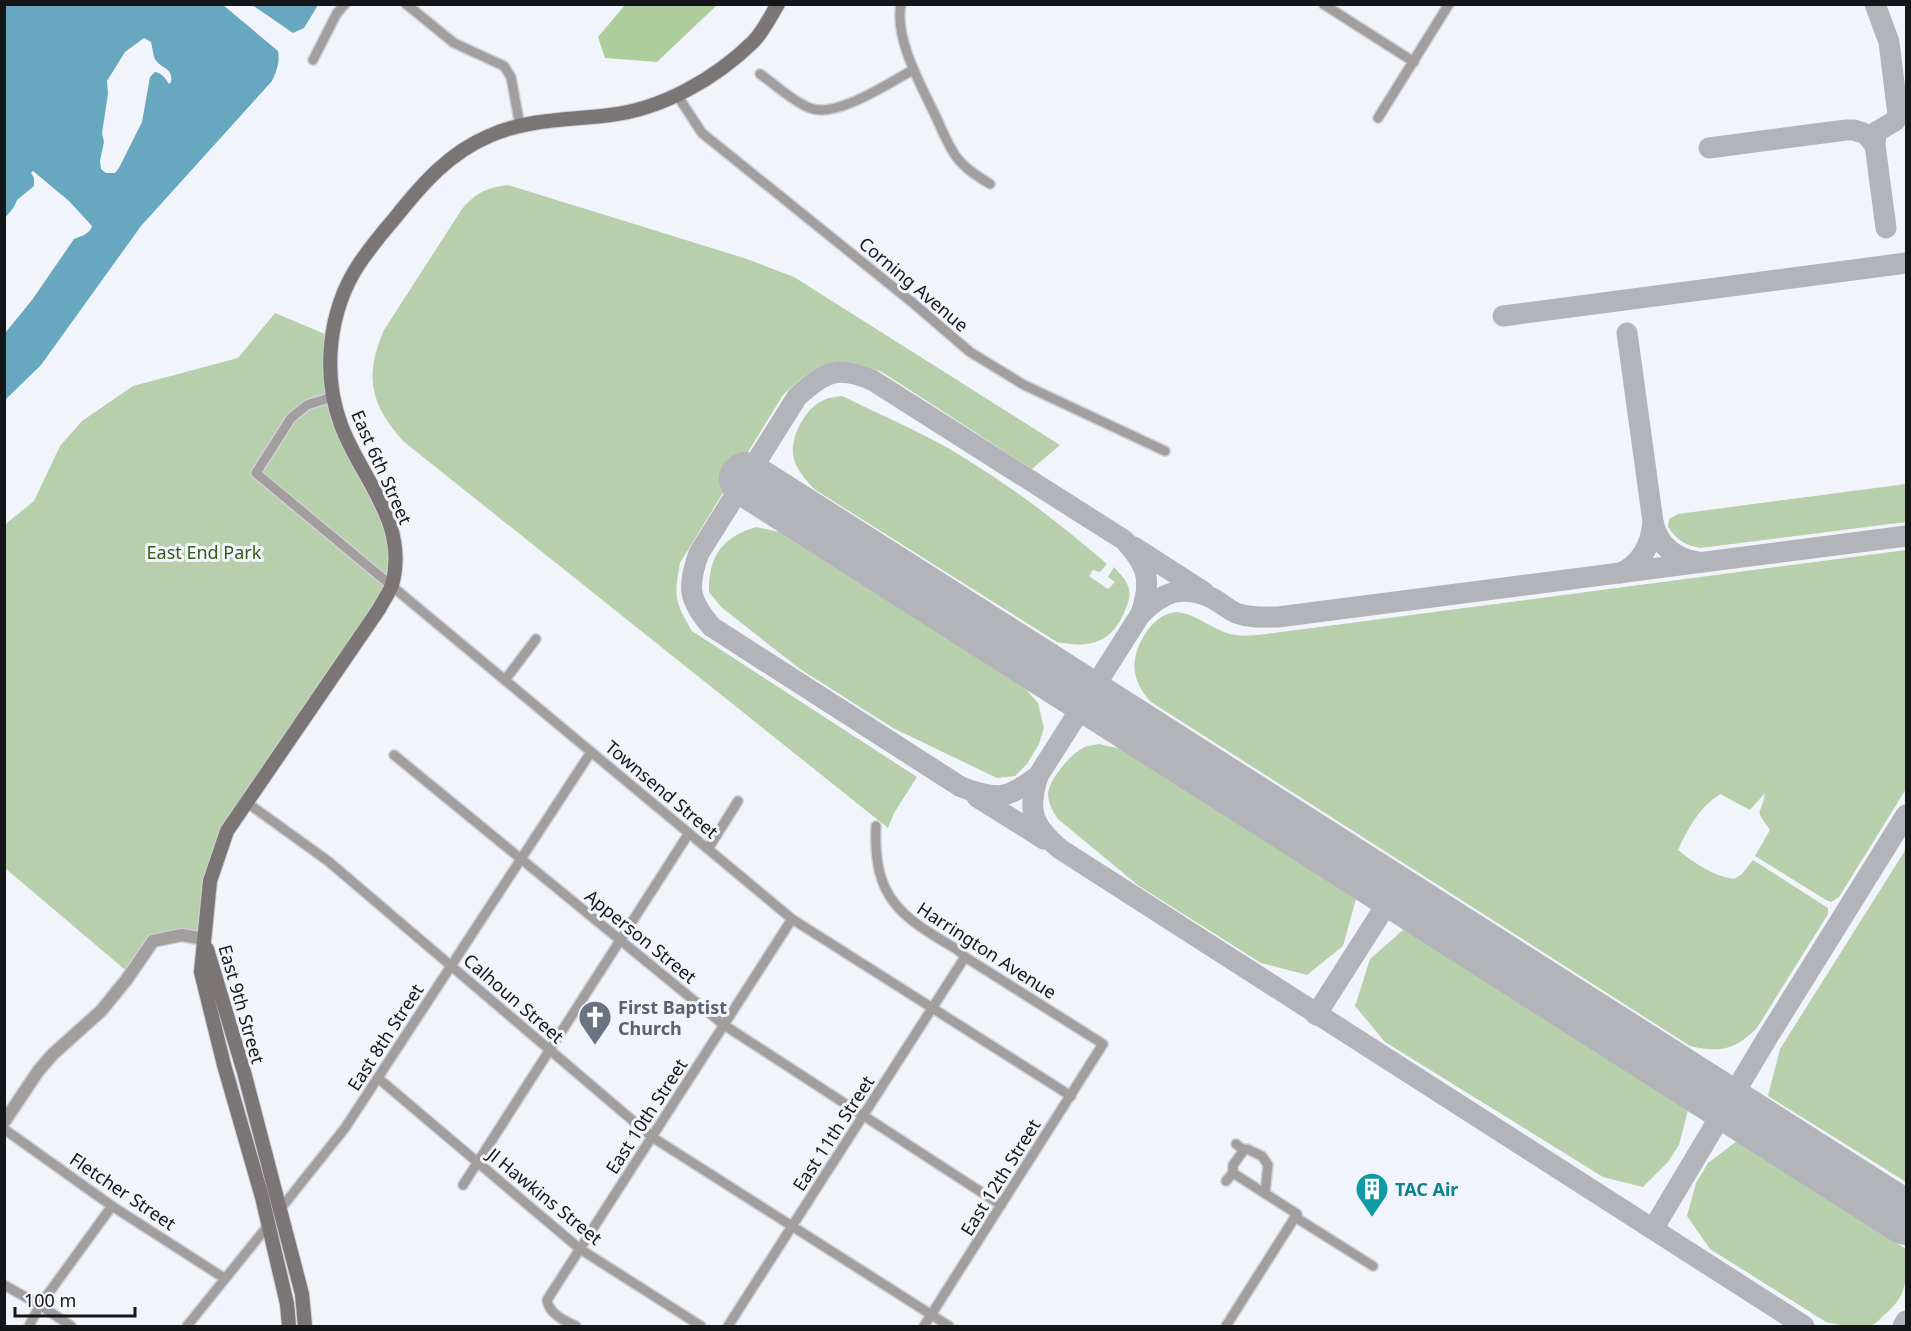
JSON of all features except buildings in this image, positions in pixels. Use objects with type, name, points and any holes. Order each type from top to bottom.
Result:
[{"type":"main road","name":"East 6th Street","points":[[204,939],[210,881],[227,831],[379,609],[391,587],[395,564],[392,526],[350,445],[332,397],[330,368],[332,337],[338,309],[358,266],[417,191],[450,159],[471,145],[491,135],[520,126],[631,112],[656,104],[712,75],[754,41],[778,4]]},
{"type":"main road","name":"East 9th Street","points":[[204,939],[244,1072],[302,1294],[305,1326]]},
{"type":"main road","name":"East 9th Street","points":[[204,939],[201,972],[224,1065],[269,1224],[287,1304],[289,1326]]},
{"type":"street","points":[[313,60],[332,23],[345,4]]},
{"type":"street","points":[[405,4],[454,42],[504,66],[511,77],[520,126]]},
{"type":"street","points":[[901,4],[900,20],[903,37],[913,70],[954,154],[967,168],[990,184]]},
{"type":"street","points":[[1323,4],[1413,62]]},
{"type":"street","points":[[1378,118],[1449,4]]},
{"type":"street","points":[[760,74],[797,102],[819,110],[839,107],[913,70]]},
{"type":"street","name":"Corning Avenue","points":[[677,94],[702,134],[913,303],[970,352],[1024,385],[1165,451]]},
{"type":"street","name":"Townsend Street","points":[[332,397],[307,405],[291,418],[256,473],[792,919],[1071,1096]]},
{"type":"street","points":[[505,680],[537,639]]},
{"type":"street","name":"East 8th Street","points":[[187,1326],[328,1152],[591,752]]},
{"type":"street","name":"Apperson Street","points":[[394,754],[724,1025],[1001,1205]]},
{"type":"street","points":[[708,849],[738,801]]},
{"type":"street","name":"Calhoun Street","points":[[246,802],[328,861],[652,1137],[949,1326]]},
{"type":"street","name":"Harrington Avenue","points":[[876,826],[882,880],[892,900],[904,915],[965,957],[1104,1044]]},
{"type":"street","points":[[463,1185],[689,833]]},
{"type":"street","name":"East 10th Street","points":[[576,1326],[552,1311],[547,1300],[792,919]]},
{"type":"street","points":[[4,1122],[39,1070],[53,1054],[101,1011],[153,941],[182,935],[204,939]]},
{"type":"street","name":"East 11th Street","points":[[728,1326],[965,957]]},
{"type":"street","name":"East 12th Street","points":[[924,1326],[1104,1044]]},
{"type":"street","name":"Jl Hawkins Street","points":[[378,1078],[580,1249],[700,1326]]},
{"type":"street","name":"Fletcher Street","points":[[4,1129],[112,1206],[224,1278]]},
{"type":"street","points":[[1236,1144],[1244,1150],[1247,1149],[1262,1156],[1268,1165],[1260,1191]]},
{"type":"street","points":[[1226,1181],[1233,1173],[1233,1165],[1244,1150]]},
{"type":"street","points":[[1226,1326],[1298,1214],[1233,1173]]},
{"type":"street","points":[[29,1326],[40,1305],[112,1206]]},
{"type":"street","points":[[1295,1217],[1373,1266]]},
{"type":"street","points":[[4,1285],[71,1326]]},
{"type":"green space","points":[[625,5],[717,5],[657,62],[605,58],[598,37]]},
{"type":"green space","points":[[508,185],[744,258],[794,277],[1060,445],[1032,469],[882,372],[851,363],[828,364],[817,368],[783,395],[680,563],[677,598],[692,631],[917,777],[894,813],[888,828],[403,441],[383,415],[377,402],[373,376],[374,362],[384,330],[462,209],[472,198],[482,192]]},
{"type":"green space","name":"East End Park","points":[[275,313],[332,337],[332,397],[392,526],[391,587],[220,851],[204,939],[153,941],[130,974],[5,868],[4,528],[34,501],[60,446],[82,421],[133,386],[238,358]]},
{"type":"green space","points":[[842,396],[948,448],[990,474],[1030,503],[1107,564],[1100,572],[1093,570],[1089,576],[1108,589],[1115,582],[1108,577],[1114,567],[1126,581],[1129,600],[1112,632],[1097,642],[1088,644],[1057,642],[814,489],[796,464],[793,454],[794,439],[801,422],[811,409],[826,399]]},
{"type":"green space","points":[[1906,484],[1906,522],[1701,548],[1682,542],[1668,527],[1669,519],[1678,514]]},
{"type":"green space","points":[[756,527],[779,532],[1023,686],[1038,703],[1044,728],[1039,744],[1027,764],[1015,776],[997,778],[893,728],[800,669],[721,607],[709,592],[714,559],[719,550],[734,536]]},
{"type":"green space","points":[[1906,550],[1906,789],[1839,897],[1831,902],[1826,900],[1755,856],[1770,830],[1760,814],[1765,793],[1750,810],[1720,794],[1695,819],[1678,850],[1704,868],[1734,879],[1742,874],[1753,860],[1828,908],[1828,914],[1757,1028],[1741,1041],[1726,1048],[1710,1049],[1690,1046],[1151,702],[1136,679],[1135,658],[1143,637],[1160,618],[1175,612],[1189,615],[1230,634],[1257,635]]},
{"type":"green space","points":[[1099,744],[1121,749],[1356,899],[1343,946],[1307,975],[1261,963],[1139,886],[1058,819],[1048,797],[1052,782],[1060,769],[1076,752]]},
{"type":"green space","points":[[1906,849],[1906,1182],[1768,1096],[1780,1049]]},
{"type":"green space","points":[[1404,929],[1688,1110],[1679,1145],[1668,1162],[1643,1187],[1603,1177],[1385,1042],[1355,1006],[1370,959]]},
{"type":"green space","points":[[1737,1141],[1906,1249],[1906,1278],[1902,1294],[1891,1309],[1876,1322],[1870,1326],[1858,1327],[1826,1322],[1710,1249],[1687,1216],[1696,1183],[1708,1163]]},
{"type":"water","points":[[5,4],[223,5],[278,51],[278,66],[272,81],[141,226],[41,365],[5,400],[5,333],[32,300],[74,239],[87,233],[92,226],[69,201],[33,171],[31,173],[34,186],[17,200],[5,218]],"holes":[[[144,38],[151,42],[154,57],[170,73],[171,82],[169,84],[163,76],[155,72],[150,77],[142,122],[119,168],[115,173],[106,173],[101,169],[100,161],[104,142],[102,133],[108,94],[107,81],[125,52]]]},
{"type":"water","points":[[252,5],[318,5],[304,28],[293,33]]},
{"type":"taxiway","points":[[1875,4],[1889,42],[1898,115],[1895,121],[1876,132],[1875,145]]},
{"type":"taxiway","points":[[1709,148],[1846,130],[1866,134],[1875,145],[1886,228]]},
{"type":"taxiway","points":[[1503,316],[1906,263]]},
{"type":"taxiway","points":[[1621,573],[1635,564],[1644,552],[1648,545],[1653,522],[1627,333]]},
{"type":"taxiway","points":[[1038,776],[1018,789],[1002,795],[994,796],[961,787],[712,627],[698,609],[692,592],[692,584],[699,553],[797,397],[823,377],[840,372],[860,375],[872,380],[1124,540],[1138,558],[1146,574],[1146,592],[1141,614]]},
{"type":"taxiway","points":[[1653,522],[1659,538],[1669,550],[1682,558],[1698,562]]},
{"type":"taxiway","points":[[1804,1326],[1060,849],[1038,825],[1034,817],[1033,799],[1038,776],[1140,615],[1156,601],[1173,593],[1182,591],[1201,594],[1241,615],[1278,617],[1906,536]]},
{"type":"taxiway","points":[[1134,547],[1204,592]]},
{"type":"taxiway","points":[[977,797],[1044,839]]},
{"type":"taxiway","points":[[1653,1229],[1766,1040],[1906,815]]},
{"type":"taxiway","points":[[1316,1015],[1395,891]]},
{"type":"taxiway","points":[[1901,1214],[1906,1215]]},
{"type":"taxiway","points":[[1903,1326],[1906,1321]]},
{"type":"runway","points":[[746,479],[1906,1218]]},
{"type":"place","name":"First Baptist Church","points":[[595,1046]]},
{"type":"place","name":"TAC Air","points":[[1372,1218]]}]
